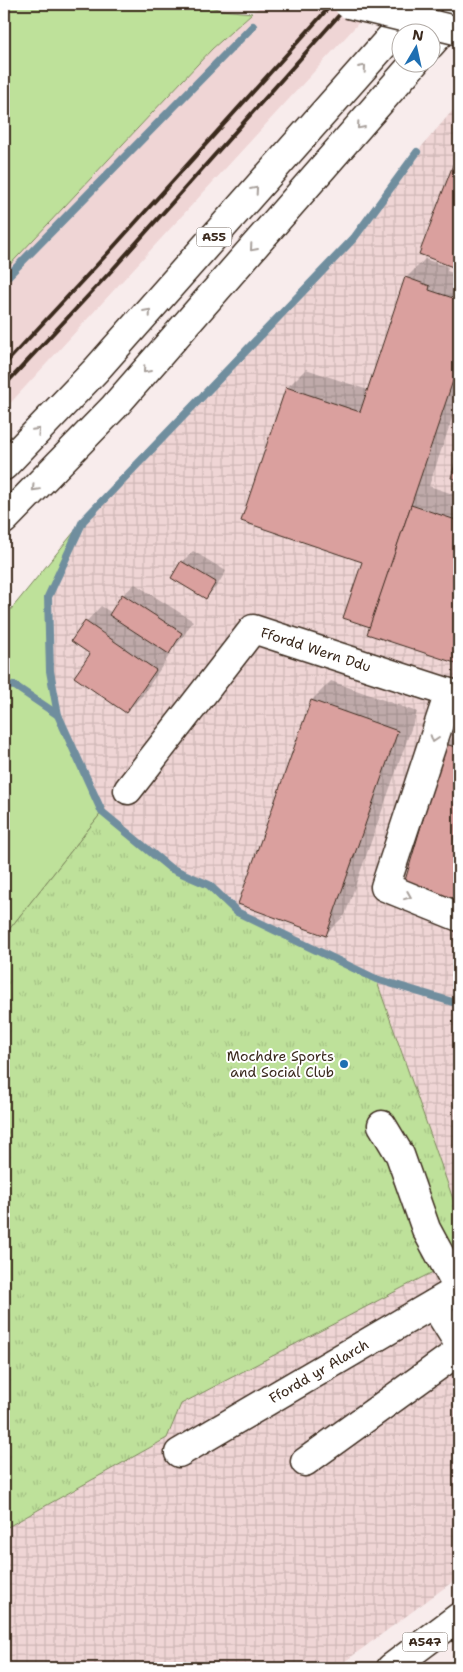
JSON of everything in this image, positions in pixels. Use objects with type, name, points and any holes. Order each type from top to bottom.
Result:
[{"type":"main road","points":[[348,4],[459,31]]},
{"type":"main road","name":"A55","points":[[4,466],[96,370],[420,4]]},
{"type":"main road","points":[[440,34],[459,12]]},
{"type":"main road","name":"A55","points":[[4,520],[114,407],[406,72]]},
{"type":"main road","name":"Ffordd Wern Ddu","points":[[128,790],[253,629],[454,694]]},
{"type":"main road","points":[[454,694],[385,887],[459,917]]},
{"type":"main road","points":[[382,1125],[400,1156],[426,1229],[459,1290]]},
{"type":"main road","name":"Ffordd yr Alarch","points":[[179,1453],[459,1290]]},
{"type":"main road","points":[[305,1462],[456,1352],[459,1346],[434,1304]]},
{"type":"main road","name":"A547","points":[[391,1668],[459,1616]]},
{"type":"shaded area","points":[[262,4],[376,4],[4,410],[4,271],[212,49]]},
{"type":"shaded area","points":[[459,103],[459,1216],[376,979],[237,912],[209,885],[170,868],[102,812],[58,715],[50,671],[48,597],[83,521],[354,238],[417,152]]},
{"type":"shaded area","points":[[459,1259],[459,1577],[336,1668],[4,1668],[4,1529],[167,1438],[181,1404]]},
{"type":"green space","points":[[4,4],[201,4],[221,10],[252,13],[212,49],[4,271]]},
{"type":"green space","points":[[83,521],[48,597],[50,671],[58,715],[102,812],[4,936],[4,618]]},
{"type":"green space","points":[[102,812],[169,868],[209,885],[237,912],[376,979],[459,1216],[459,1259],[181,1404],[167,1438],[4,1529],[4,936]]},
{"type":"building","points":[[459,149],[459,265],[458,269],[419,254]]},
{"type":"building","points":[[405,277],[430,286],[429,290],[459,300],[459,363],[370,627],[343,618],[362,562],[241,521],[286,387],[360,412]]},
{"type":"building","points":[[459,449],[459,480],[451,478]]},
{"type":"building","points":[[411,505],[459,521],[458,664],[367,634]]},
{"type":"building","points":[[181,561],[216,582],[206,599],[171,578]]},
{"type":"building","points":[[122,594],[182,633],[169,654],[109,615]]},
{"type":"building","points":[[85,621],[156,670],[126,713],[74,677],[90,654],[71,641]]},
{"type":"building","points":[[311,700],[398,731],[326,936],[238,904]]},
{"type":"building","points":[[445,744],[459,748],[459,900],[404,884]]},
{"type":"waterway","points":[[4,280],[253,26]]},
{"type":"waterway","points":[[417,152],[354,238],[83,521],[48,597],[50,671],[58,715],[102,812],[170,868],[209,885],[237,912],[376,979],[459,1004]]},
{"type":"waterway","points":[[4,685],[15,686],[58,715]]},
{"type":"railway","points":[[4,365],[108,253],[332,4]]},
{"type":"railway","points":[[4,386],[113,269],[349,4]]},
{"type":"place","name":"Mochdre Sports and Social Club","points":[[344,1064]]}]
